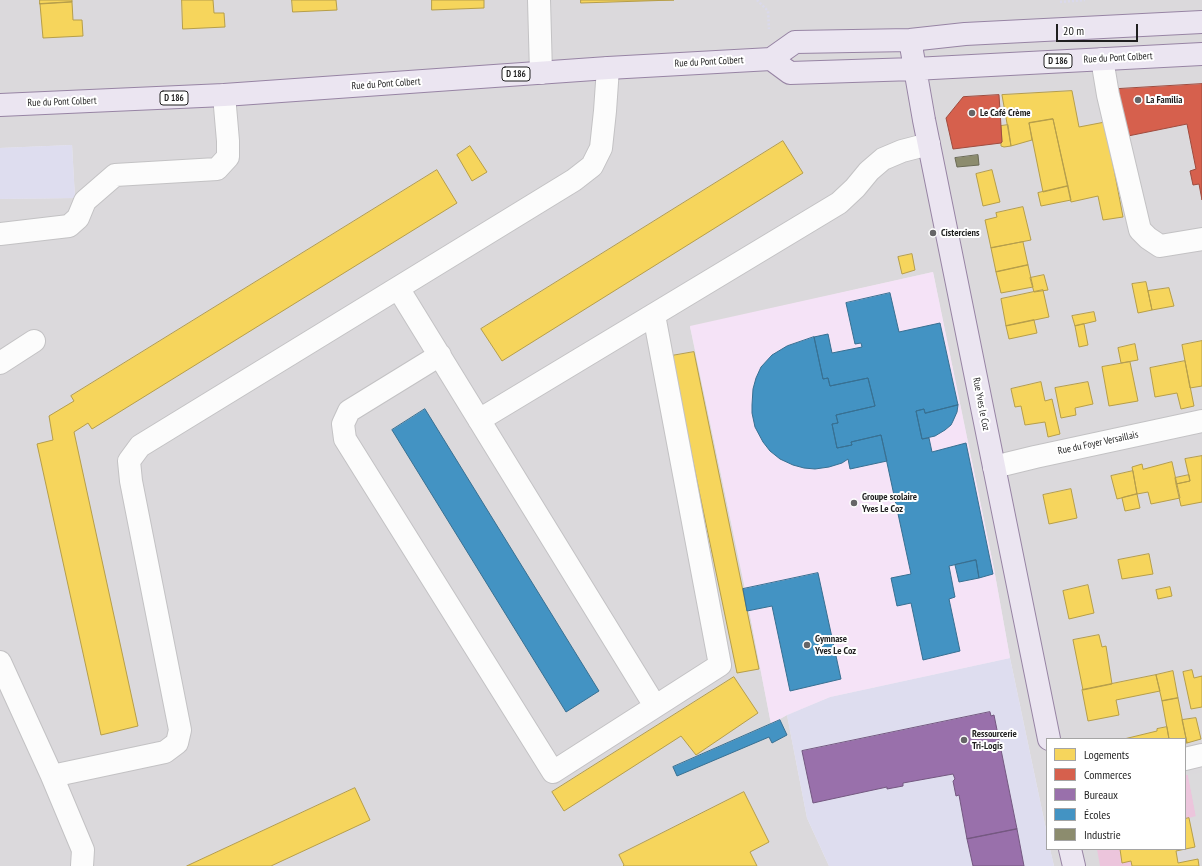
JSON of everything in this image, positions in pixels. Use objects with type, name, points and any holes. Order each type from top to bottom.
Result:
[{"type":"main road","points":[[772,58],[795,42],[910,40],[973,34],[1202,22]]},
{"type":"main road","points":[[910,40],[914,69]]},
{"type":"main road","name":"Rue du Pont Colbert","points":[[0,105],[224,95],[772,58],[790,73],[914,69],[1202,54]]},
{"type":"main road","name":"Rue Yves le Coz","points":[[914,69],[1048,738]]},
{"type":"main road","points":[[1070,850],[1074,866]]},
{"type":"street","points":[[539,0],[541,73]]},
{"type":"street","points":[[1102,59],[1108,94],[1140,230],[1148,238],[1160,246],[1202,239]]},
{"type":"street","points":[[52,776],[165,752],[176,743],[180,730],[131,481],[129,462],[136,451],[140,446],[574,180],[592,166],[601,148],[608,68]]},
{"type":"street","points":[[0,234],[69,226],[78,218],[85,201],[115,175],[217,169],[228,158],[224,95]]},
{"type":"street","points":[[479,420],[839,203],[855,188],[869,171],[883,159],[902,151],[929,144]]},
{"type":"street","points":[[398,288],[655,706]]},
{"type":"street","points":[[440,355],[349,411],[343,424],[345,439],[553,772],[720,665],[654,315]]},
{"type":"street","points":[[0,363],[34,341]]},
{"type":"street","name":"Rue du Foyer Versaillais","points":[[994,467],[1202,421]]},
{"type":"street","points":[[0,662],[52,776],[83,850],[82,866]]},
{"type":"street","points":[[1186,759],[1202,755]]},
{"type":"shaded area","points":[[0,0],[1202,0],[1202,866],[1054,866],[1050,850],[1186,850],[1186,738],[1046,738],[1046,829],[1010,658],[994,569],[933,272],[690,327],[744,584],[771,724],[787,715],[807,818],[829,866],[0,866],[0,199],[75,198],[72,145],[0,148]]},
{"type":"shaded area","points":[[72,145],[75,198],[0,199],[0,148]]},
{"type":"shaded area","name":"Groupe scolaire Yves Le Coz","points":[[933,272],[994,569],[1010,658],[830,697],[787,715],[771,724],[744,584],[690,326]]},
{"type":"shaded area","points":[[1010,658],[1046,829],[1046,850],[1050,850],[1054,866],[829,866],[807,818],[787,715],[830,697]]},
{"type":"shaded area","points":[[1202,772],[1202,866],[1199,866],[1189,818],[1196,816],[1188,775]]},
{"type":"shaded area","points":[[1186,775],[1188,775],[1196,817],[1186,819]]},
{"type":"shaded area","points":[[1097,850],[1120,850],[1122,862],[1131,861],[1132,866],[1100,866]]},
{"type":"building: Logements","points":[[40,0],[72,0],[72,2],[40,4]]},
{"type":"building: Logements","points":[[182,0],[213,0],[214,13],[224,13],[225,27],[183,29]]},
{"type":"building: Logements","points":[[292,0],[336,0],[337,10],[293,12]]},
{"type":"building: Logements","points":[[432,0],[484,0],[484,8],[432,10]]},
{"type":"building: Logements","points":[[581,0],[674,0],[581,3]]},
{"type":"building: Logements","points":[[72,2],[73,20],[82,20],[83,36],[43,38],[40,4]]},
{"type":"building: Logements","points":[[1072,91],[1079,127],[1105,122],[1123,217],[1103,220],[1098,196],[1071,202],[1053,119],[1029,123],[1032,140],[1011,146],[1002,95]]},
{"type":"building: Logements","points":[[1053,119],[1068,186],[1043,192],[1029,123]]},
{"type":"building: Logements","points":[[1008,125],[1011,146],[1004,147],[1001,146],[1001,126]]},
{"type":"building: Logements","points":[[783,141],[803,173],[502,361],[481,329]]},
{"type":"building: Logements","points":[[470,146],[487,172],[472,181],[457,155]]},
{"type":"building: Logements","points":[[437,170],[457,203],[92,429],[88,423],[74,432],[138,726],[101,735],[37,444],[53,440],[49,416],[74,401],[71,396]]},
{"type":"building: Logements","points":[[992,170],[1000,202],[983,206],[976,174]]},
{"type":"building: Logements","points":[[1068,186],[1071,200],[1041,206],[1038,193]]},
{"type":"building: Logements","points":[[1023,207],[1031,240],[991,248],[985,220],[997,217],[996,213]]},
{"type":"building: Logements","points":[[1023,242],[1028,265],[996,272],[991,248]]},
{"type":"building: Logements","points":[[912,254],[915,270],[902,274],[898,257]]},
{"type":"building: Logements","points":[[1028,265],[1033,287],[1001,293],[996,272]]},
{"type":"building: Logements","points":[[1044,275],[1048,290],[1034,292],[1030,278]]},
{"type":"building: Logements","points":[[1146,282],[1152,310],[1138,313],[1132,284]]},
{"type":"building: Logements","points":[[1169,288],[1174,306],[1152,310],[1148,291]]},
{"type":"building: Logements","points":[[1043,290],[1049,317],[1006,326],[1001,299]]},
{"type":"building: Logements","points":[[1094,312],[1096,321],[1075,326],[1072,316]]},
{"type":"building: Logements","points":[[1034,320],[1037,333],[1009,339],[1006,326]]},
{"type":"building: Logements","points":[[1084,324],[1088,345],[1079,347],[1075,326]]},
{"type":"building: Logements","points":[[1202,341],[1202,386],[1190,388],[1182,345]]},
{"type":"building: Logements","points":[[1135,344],[1138,360],[1121,363],[1118,348]]},
{"type":"building: Logements","points":[[694,352],[759,669],[737,673],[671,356]]},
{"type":"building: Logements","points":[[1185,361],[1194,406],[1181,409],[1177,393],[1155,397],[1150,368]]},
{"type":"building: Logements","points":[[1130,362],[1138,401],[1109,406],[1102,367]]},
{"type":"building: Logements","points":[[1041,382],[1045,401],[1052,399],[1060,434],[1048,437],[1045,422],[1025,425],[1021,406],[1015,407],[1011,389]]},
{"type":"building: Logements","points":[[1088,382],[1093,404],[1075,408],[1076,415],[1061,418],[1055,388]]},
{"type":"building: Logements","points":[[1202,456],[1202,502],[1181,506],[1176,484],[1190,481],[1185,459]]},
{"type":"building: Logements","points":[[1172,462],[1180,498],[1151,504],[1148,492],[1137,494],[1132,467],[1142,464],[1143,469]]},
{"type":"building: Logements","points":[[1133,471],[1137,494],[1117,499],[1111,476]]},
{"type":"building: Logements","points":[[1189,475],[1190,481],[1176,484],[1175,478]]},
{"type":"building: Logements","points":[[1071,489],[1077,518],[1049,524],[1043,495]]},
{"type":"building: Logements","points":[[1137,494],[1140,508],[1125,511],[1122,498]]},
{"type":"building: Logements","points":[[1149,554],[1153,574],[1122,579],[1118,560]]},
{"type":"building: Logements","points":[[1088,585],[1094,613],[1069,619],[1063,591]]},
{"type":"building: Logements","points":[[1170,587],[1172,596],[1158,599],[1156,590]]},
{"type":"building: Logements","points":[[1099,635],[1102,647],[1106,646],[1112,684],[1083,690],[1073,640]]},
{"type":"building: Logements","points":[[1192,670],[1194,678],[1202,676],[1202,707],[1191,709],[1183,672]]},
{"type":"building: Logements","points":[[1173,671],[1178,698],[1162,701],[1156,675]]},
{"type":"building: Logements","points":[[1156,675],[1160,691],[1116,700],[1119,715],[1088,721],[1082,690]]},
{"type":"building: Logements","points":[[734,677],[758,713],[696,755],[681,736],[564,811],[552,792]]},
{"type":"building: Logements","points":[[1178,698],[1186,738],[1169,738],[1162,701]]},
{"type":"building: Logements","points":[[1196,718],[1201,739],[1187,743],[1182,720]]},
{"type":"building: Logements","points":[[1167,727],[1169,738],[1128,738],[1157,731],[1157,729]]},
{"type":"building: Logements","points":[[355,788],[370,820],[271,866],[187,866]]},
{"type":"building: Logements","points":[[744,792],[769,842],[750,852],[757,866],[623,866],[624,865],[619,855]]},
{"type":"building: Logements","points":[[1189,818],[1195,847],[1186,849],[1186,819]]},
{"type":"building: Logements","points":[[1120,850],[1181,850],[1176,851],[1178,863],[1198,859],[1199,866],[1132,866],[1131,861],[1122,863]]},
{"type":"building: Commerces","points":[[1202,84],[1202,200],[1199,184],[1193,185],[1190,171],[1196,169],[1187,124],[1128,136],[1118,89]]},
{"type":"building: Commerces","points":[[999,95],[1002,142],[953,149],[946,118],[963,97]]},
{"type":"building: Bureaux","points":[[990,712],[991,716],[994,715],[1017,829],[967,839],[959,795],[956,796],[953,781],[955,779],[953,774],[903,783],[903,786],[887,789],[887,787],[813,803],[802,751]]},
{"type":"building: Bureaux","points":[[1017,829],[1024,866],[973,866],[967,839]]},
{"type":"building: Écoles","points":[[890,293],[899,332],[940,323],[958,405],[925,413],[924,409],[916,411],[922,439],[929,438],[932,452],[966,443],[993,574],[979,578],[976,560],[949,566],[955,597],[949,599],[960,651],[923,660],[911,603],[897,606],[891,578],[911,574],[881,435],[851,442],[852,445],[837,448],[832,424],[838,423],[836,415],[875,406],[868,378],[830,386],[828,378],[823,379],[814,337],[828,334],[832,353],[862,347],[861,343],[855,344],[846,303]]},
{"type":"building: Écoles","points":[[814,337],[823,379],[828,378],[830,386],[868,378],[875,406],[836,415],[838,423],[832,424],[837,448],[852,445],[851,442],[881,435],[887,461],[850,469],[848,459],[842,463],[829,467],[815,469],[804,468],[780,459],[770,451],[763,442],[755,427],[752,413],[753,389],[761,367],[772,355],[787,346]]},
{"type":"building: Écoles","points":[[958,405],[957,412],[951,425],[935,436],[922,439],[916,411],[924,409],[925,413]]},
{"type":"building: Écoles","points":[[425,409],[599,691],[566,712],[392,430]]},
{"type":"building: Écoles","points":[[976,560],[979,578],[959,582],[955,565]]},
{"type":"building: Écoles","name":"Gymnase Yves Le Coz","points":[[818,573],[841,679],[790,691],[772,606],[747,611],[743,589]]},
{"type":"building: Écoles","points":[[780,720],[787,735],[772,743],[769,737],[677,776],[673,767]]},
{"type":"building: Industrie","points":[[978,155],[979,165],[957,167],[955,158]]},
{"type":"place","name":"La Familia","points":[[1138,100]]},
{"type":"place","name":"Le Café Crème","points":[[972,113]]},
{"type":"place","name":"Cisterciens","points":[[933,233]]},
{"type":"place","name":"Groupe scolaire Yves Le Coz","points":[[854,503]]},
{"type":"place","name":"Gymnase Yves Le Coz","points":[[807,645]]},
{"type":"place","name":"Ressourcerie Tri-Logis","points":[[964,740]]}]
